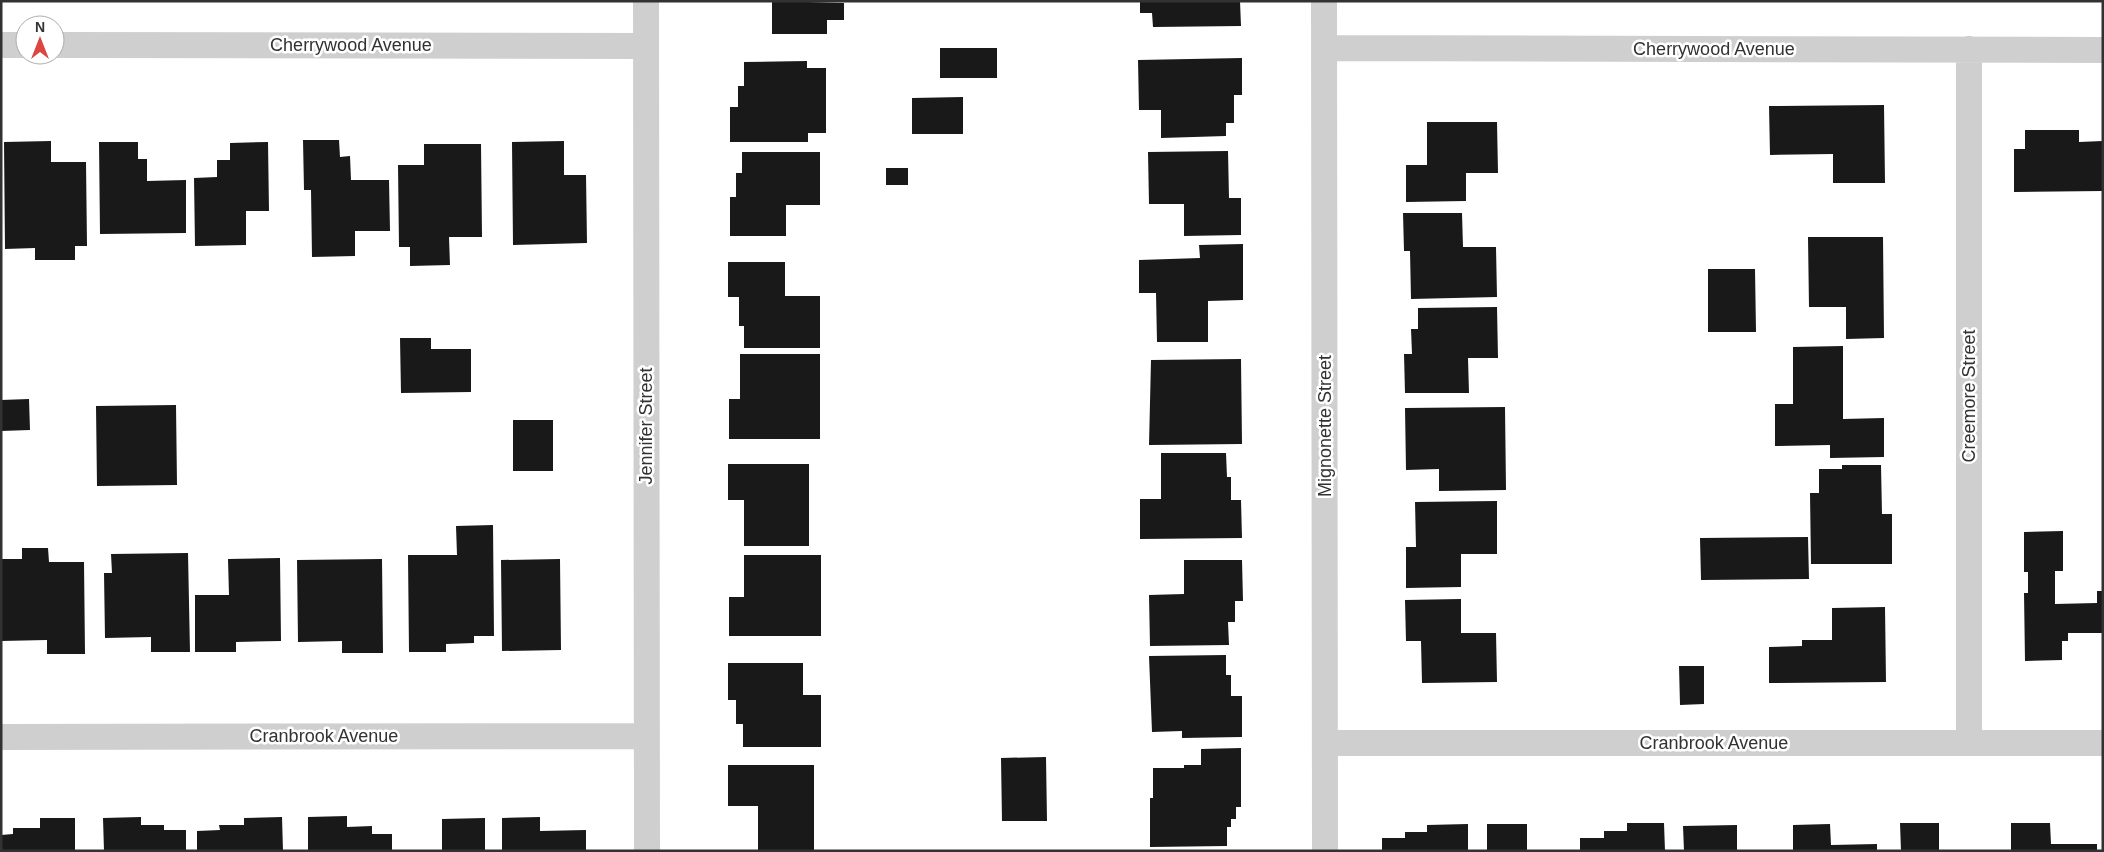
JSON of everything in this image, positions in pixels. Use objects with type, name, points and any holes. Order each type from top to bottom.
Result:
[{"type":"street","name":"Jennifer Street","points":[[646,1],[647,851]]},
{"type":"street","name":"Mignonette Street","points":[[1324,1],[1325,851]]},
{"type":"street","points":[[1,44],[15,44]]},
{"type":"street","name":"Cherrywood Avenue","points":[[65,45],[646,46]]},
{"type":"street","name":"Cherrywood Avenue","points":[[1324,48],[2103,50]]},
{"type":"street","name":"Creemore Street","points":[[1969,49],[1969,743]]},
{"type":"street","name":"Cranbrook Avenue","points":[[1,737],[647,736]]},
{"type":"street","name":"Cranbrook Avenue","points":[[1325,743],[2103,743]]},
{"type":"building","points":[[772,1],[844,3],[844,20],[827,20],[827,34],[772,34]]},
{"type":"building","points":[[1140,1],[1240,1],[1241,26],[1153,27],[1152,13],[1140,13]]},
{"type":"building","points":[[940,48],[997,48],[997,78],[940,78]]},
{"type":"building","points":[[1242,58],[1242,95],[1234,95],[1234,123],[1226,123],[1226,136],[1161,138],[1161,110],[1139,110],[1138,60]]},
{"type":"building","points":[[807,61],[807,68],[826,68],[826,133],[808,133],[808,142],[730,142],[730,107],[738,107],[738,86],[744,86],[744,62]]},
{"type":"building","points":[[963,97],[963,134],[912,134],[912,98]]},
{"type":"building","points":[[1884,105],[1885,183],[1833,183],[1833,154],[1770,155],[1769,106]]},
{"type":"building","points":[[1427,122],[1497,122],[1498,173],[1466,173],[1466,201],[1406,202],[1406,165],[1427,165]]},
{"type":"building","points":[[2025,130],[2079,130],[2079,142],[2103,141],[2103,191],[2014,192],[2014,149],[2025,149]]},
{"type":"building","points":[[303,140],[339,140],[340,157],[350,156],[351,180],[389,180],[390,231],[355,231],[355,256],[312,257],[311,190],[304,190]]},
{"type":"building","points":[[51,141],[51,162],[86,162],[87,246],[75,246],[75,260],[35,260],[35,248],[5,249],[4,142]]},
{"type":"building","points":[[564,141],[564,175],[586,175],[587,243],[513,245],[512,142]]},
{"type":"building","points":[[99,142],[138,142],[138,159],[147,159],[147,181],[186,180],[186,233],[100,234]]},
{"type":"building","points":[[268,142],[269,211],[246,211],[246,245],[195,246],[194,178],[217,177],[217,160],[230,160],[230,143]]},
{"type":"building","points":[[424,144],[481,144],[482,237],[449,237],[450,265],[410,266],[410,247],[399,247],[398,165],[424,165]]},
{"type":"building","points":[[1228,151],[1229,198],[1241,198],[1241,235],[1184,236],[1184,204],[1149,204],[1148,152]]},
{"type":"building","points":[[742,152],[820,152],[820,205],[786,205],[786,236],[730,236],[730,197],[736,197],[736,173],[742,173]]},
{"type":"building","points":[[886,168],[908,168],[908,185],[886,185]]},
{"type":"building","points":[[1403,213],[1462,213],[1463,247],[1496,247],[1497,297],[1411,299],[1410,251],[1404,251]]},
{"type":"building","points":[[1808,237],[1883,237],[1884,338],[1846,339],[1846,307],[1809,307]]},
{"type":"building","points":[[1243,244],[1243,300],[1208,301],[1208,342],[1157,342],[1156,293],[1139,293],[1139,260],[1200,258],[1199,245]]},
{"type":"building","points":[[728,262],[785,262],[785,296],[820,296],[820,348],[744,348],[744,326],[739,326],[739,297],[728,297]]},
{"type":"building","points":[[1708,269],[1755,269],[1756,332],[1708,332]]},
{"type":"building","points":[[1497,307],[1498,358],[1468,358],[1469,393],[1405,393],[1404,354],[1412,354],[1411,329],[1418,329],[1418,308]]},
{"type":"building","points":[[400,338],[431,338],[431,349],[471,349],[471,392],[401,393]]},
{"type":"building","points":[[1843,346],[1843,419],[1884,418],[1884,457],[1830,458],[1830,445],[1775,446],[1775,404],[1793,404],[1793,347]]},
{"type":"building","points":[[740,354],[820,354],[820,439],[729,439],[729,399],[740,399]]},
{"type":"building","points":[[1241,359],[1242,444],[1149,445],[1151,360]]},
{"type":"building","points":[[29,399],[30,430],[1,431],[1,400]]},
{"type":"building","points":[[176,405],[177,485],[97,486],[96,406]]},
{"type":"building","points":[[1505,407],[1506,490],[1439,491],[1439,469],[1406,470],[1405,408]]},
{"type":"building","points":[[513,420],[553,420],[553,471],[513,471]]},
{"type":"building","points":[[1161,453],[1226,453],[1227,477],[1231,477],[1231,500],[1241,500],[1242,538],[1140,539],[1140,499],[1161,499]]},
{"type":"building","points":[[728,464],[809,464],[809,546],[744,546],[744,500],[728,500]]},
{"type":"building","points":[[1842,465],[1881,465],[1882,514],[1892,514],[1892,564],[1811,564],[1810,493],[1819,493],[1819,469],[1842,469]]},
{"type":"building","points":[[1497,501],[1497,554],[1461,554],[1461,587],[1406,588],[1406,547],[1416,547],[1415,502]]},
{"type":"building","points":[[493,525],[494,636],[474,636],[474,643],[446,644],[446,652],[409,652],[408,555],[457,555],[456,526]]},
{"type":"building","points":[[2063,531],[2063,571],[2055,571],[2055,604],[2097,603],[2097,591],[2103,591],[2103,633],[2068,633],[2068,641],[2062,641],[2062,660],[2025,661],[2024,593],[2028,593],[2028,572],[2024,572],[2024,532]]},
{"type":"building","points":[[1808,537],[1809,579],[1701,580],[1700,538]]},
{"type":"building","points":[[22,548],[48,548],[49,562],[84,562],[85,654],[47,654],[47,640],[1,641],[1,559],[22,559]]},
{"type":"building","points":[[188,553],[190,652],[151,652],[151,637],[105,638],[104,573],[112,573],[111,554]]},
{"type":"building","points":[[744,555],[821,555],[821,636],[729,636],[729,597],[744,597]]},
{"type":"building","points":[[280,558],[281,641],[236,642],[236,652],[195,652],[195,595],[229,595],[228,559]]},
{"type":"building","points":[[382,559],[383,653],[342,653],[342,641],[298,642],[297,560]]},
{"type":"building","points":[[560,559],[561,650],[502,651],[501,560]]},
{"type":"building","points":[[1184,560],[1242,560],[1243,601],[1235,601],[1235,622],[1228,622],[1229,645],[1150,646],[1149,595],[1184,594]]},
{"type":"building","points":[[1461,599],[1461,633],[1496,633],[1497,682],[1422,683],[1421,641],[1406,641],[1405,600]]},
{"type":"building","points":[[1885,607],[1886,682],[1769,683],[1769,647],[1802,646],[1802,640],[1832,640],[1832,608]]},
{"type":"building","points":[[1226,655],[1226,675],[1231,675],[1231,696],[1242,696],[1242,737],[1182,738],[1182,731],[1152,732],[1149,656]]},
{"type":"building","points":[[728,663],[803,663],[803,695],[821,695],[821,747],[743,747],[743,724],[736,724],[736,700],[728,700]]},
{"type":"building","points":[[1679,666],[1704,666],[1704,704],[1680,705]]},
{"type":"building","points":[[1241,748],[1241,807],[1236,807],[1236,819],[1231,819],[1231,827],[1227,827],[1227,846],[1150,847],[1150,798],[1153,798],[1153,768],[1184,768],[1184,765],[1201,765],[1201,749]]},
{"type":"building","points":[[1046,757],[1047,821],[1002,821],[1001,758]]},
{"type":"building","points":[[728,765],[814,765],[814,850],[758,850],[758,806],[728,806]]},
{"type":"building","points":[[347,816],[347,827],[372,826],[372,834],[392,834],[392,851],[308,851],[308,817]]},
{"type":"building","points":[[141,817],[141,825],[164,825],[164,830],[186,830],[186,851],[104,851],[103,818]]},
{"type":"building","points":[[282,817],[283,851],[197,851],[197,831],[220,830],[219,825],[244,825],[244,818]]},
{"type":"building","points":[[540,817],[540,831],[586,830],[586,851],[502,851],[502,818]]},
{"type":"building","points":[[40,818],[75,818],[75,851],[1,851],[1,835],[13,834],[13,828],[40,828]]},
{"type":"building","points":[[485,818],[485,851],[442,851],[442,819]]},
{"type":"building","points":[[1627,823],[1664,823],[1665,851],[1580,851],[1580,838],[1604,838],[1604,831],[1627,831]]},
{"type":"building","points":[[1900,823],[1939,823],[1939,851],[1901,851]]},
{"type":"building","points":[[2011,823],[2050,823],[2051,844],[2097,844],[2097,851],[2011,851]]},
{"type":"building","points":[[1468,824],[1468,851],[1382,851],[1382,838],[1405,838],[1405,832],[1427,832],[1427,825]]},
{"type":"building","points":[[1487,824],[1527,824],[1527,851],[1487,851]]},
{"type":"building","points":[[1830,824],[1831,845],[1877,844],[1877,851],[1793,851],[1793,825]]},
{"type":"building","points":[[1737,825],[1737,851],[1684,851],[1683,826]]}]
